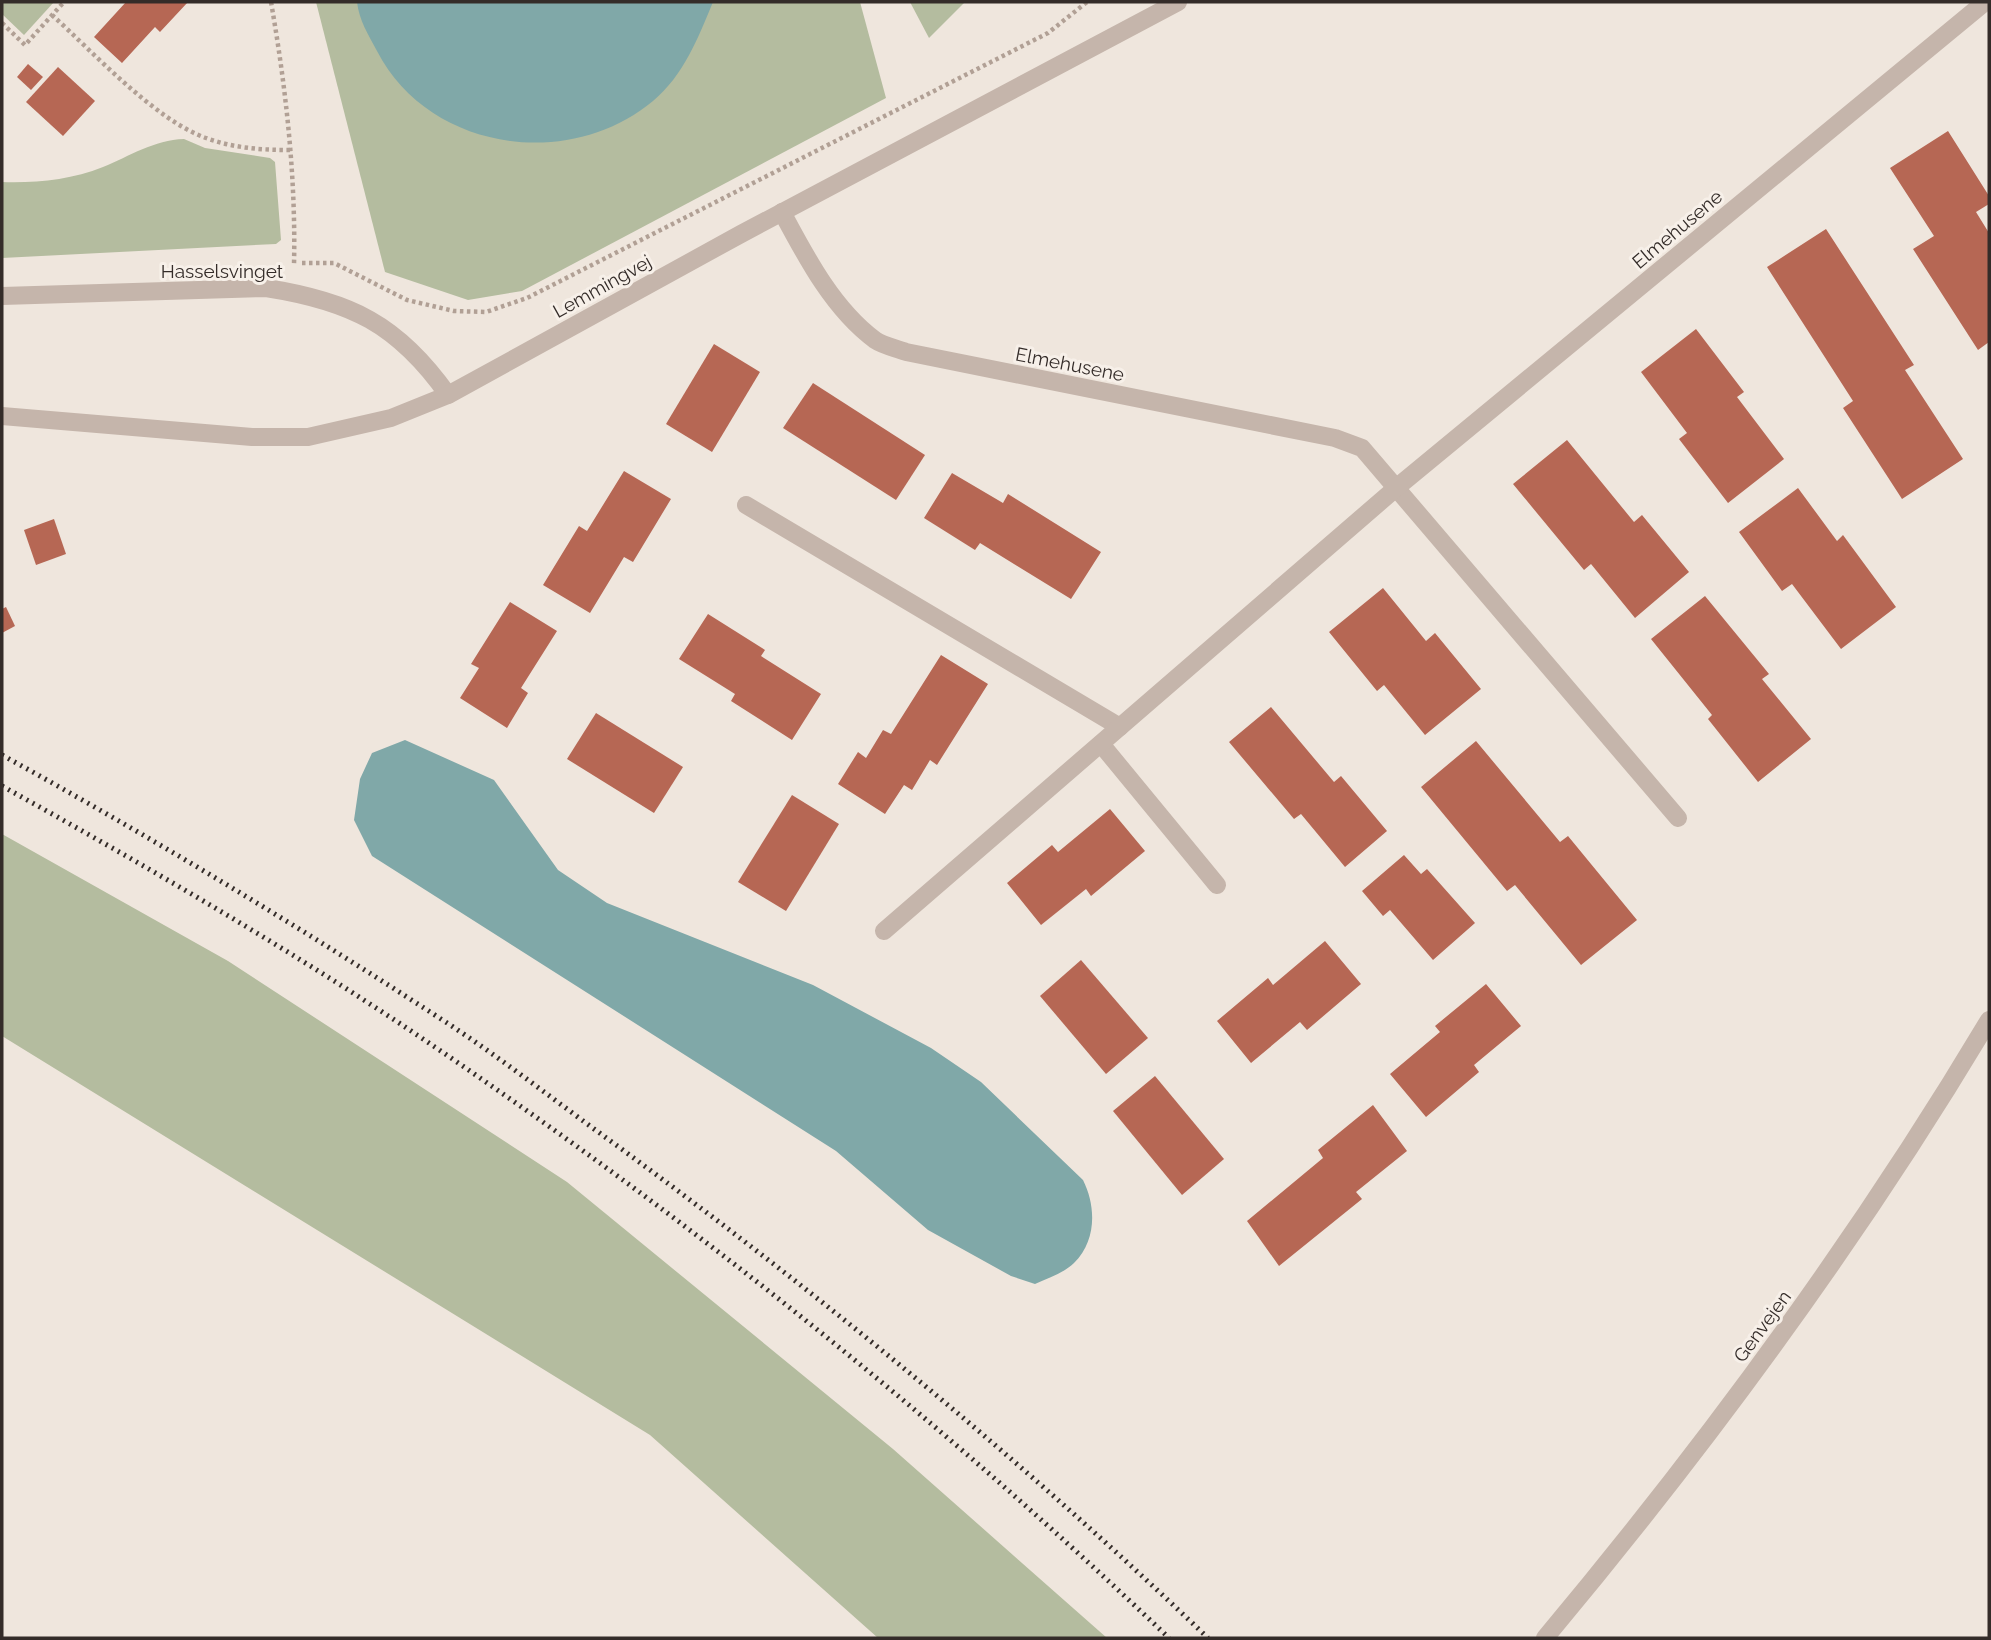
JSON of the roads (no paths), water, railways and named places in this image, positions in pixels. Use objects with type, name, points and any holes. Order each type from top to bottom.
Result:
[{"type":"street","name":"Lemmingvej","points":[[2,416],[252,437],[309,437],[391,418],[448,395],[782,212],[1178,2]]},
{"type":"street","name":"Elmehusene","points":[[884,931],[1396,488],[1985,2]]},
{"type":"street","name":"Elmehusene","points":[[782,212],[810,262],[845,310],[877,341],[906,352],[1335,438],[1362,448],[1678,818]]},
{"type":"street","name":"Hasselsvinget","points":[[2,296],[266,288],[293,292],[338,303],[367,317],[394,335],[429,369],[448,395]]},
{"type":"street","points":[[746,505],[1119,727]]},
{"type":"street","points":[[1101,744],[1217,885]]},
{"type":"street","name":"Genvejen","points":[[1545,1638],[1698,1448],[1784,1332],[1866,1214],[1989,1020]]},
{"type":"water","points":[[357,2],[713,2],[682,68],[653,101],[619,123],[581,137],[542,142],[502,140],[464,129],[430,111],[400,84],[377,51],[362,21]]},
{"type":"water","points":[[405,740],[494,780],[558,870],[607,903],[813,985],[931,1048],[981,1082],[1083,1180],[1090,1201],[1092,1223],[1082,1254],[1066,1270],[1035,1284],[1011,1276],[928,1230],[836,1151],[372,856],[354,820],[360,779],[372,753]]},
{"type":"railway","points":[[2,755],[279,916],[441,1019],[506,1064],[767,1259],[918,1380],[1065,1506],[1208,1638]]},
{"type":"railway","points":[[2,786],[166,879],[327,976],[529,1112],[625,1182],[720,1253],[904,1401],[1083,1557],[1169,1638]]}]
